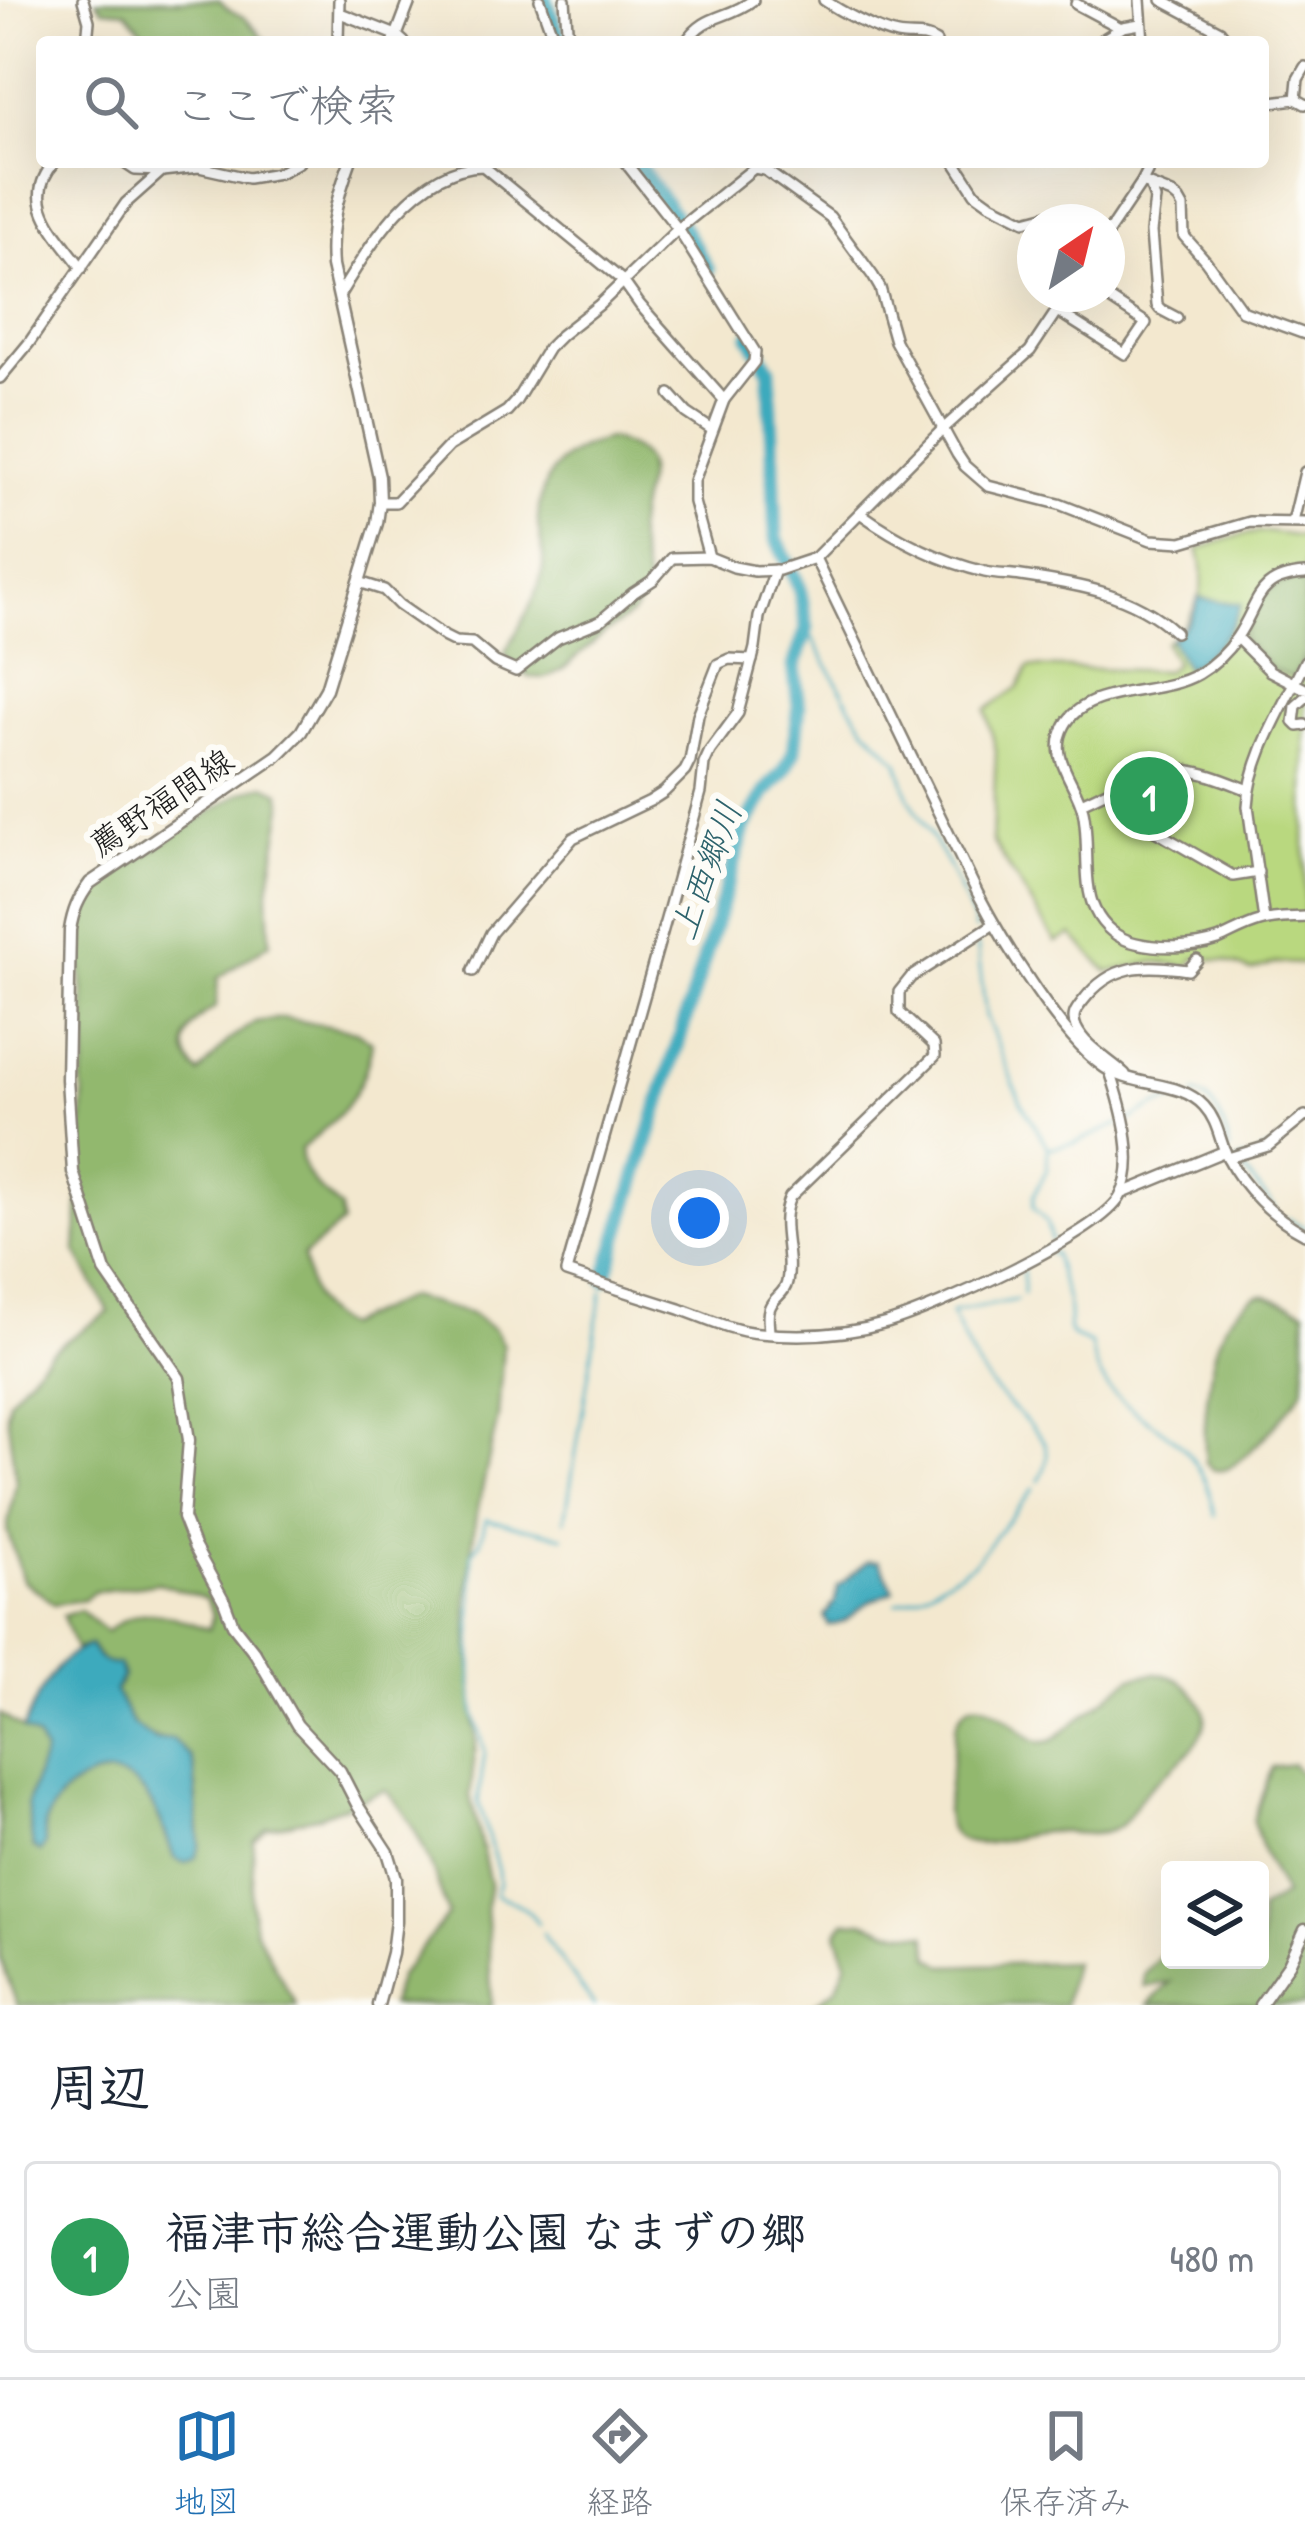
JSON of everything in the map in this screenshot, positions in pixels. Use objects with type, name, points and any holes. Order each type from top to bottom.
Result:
[{"type":"main road","points":[[399,36],[410,0]]},
{"type":"main road","name":"薦野福間線","points":[[348,168],[330,240],[379,477],[380,502],[326,689],[294,741],[277,756],[89,883],[74,908],[70,930],[67,1078],[73,1172],[97,1250],[116,1289],[179,1378],[188,1440],[183,1517],[194,1546],[233,1625],[297,1725],[340,1771],[388,1852],[395,1878],[396,1921],[378,2005]]},
{"type":"main road","points":[[1260,2005],[1289,1964],[1305,1930]]},
{"type":"street","points":[[83,0],[88,36]]},
{"type":"street","points":[[338,36],[339,0]]},
{"type":"street","points":[[540,0],[553,36]]},
{"type":"street","points":[[565,0],[568,36]]},
{"type":"street","points":[[690,36],[704,21],[753,0]]},
{"type":"street","points":[[824,0],[900,36]]},
{"type":"street","points":[[1140,0],[1142,36]]},
{"type":"street","points":[[1162,0],[1224,36]]},
{"type":"street","points":[[1076,4],[1121,28]]},
{"type":"street","points":[[340,13],[389,36]]},
{"type":"street","points":[[1108,36],[1140,24]]},
{"type":"street","points":[[1269,104],[1301,101],[1298,79],[1305,67]]},
{"type":"street","points":[[49,168],[40,184],[41,208],[82,268]]},
{"type":"street","points":[[132,168],[190,168]]},
{"type":"street","points":[[203,168],[248,178],[287,168]]},
{"type":"street","points":[[339,298],[359,262],[416,193],[463,168]]},
{"type":"street","points":[[488,168],[623,281],[724,400]]},
{"type":"street","points":[[630,168],[682,226],[755,352],[754,362],[724,400],[694,481],[694,502],[709,557]]},
{"type":"street","points":[[380,502],[396,502],[449,446],[507,411],[561,335],[750,168]]},
{"type":"street","points":[[760,168],[810,201],[840,230],[880,288],[895,341],[943,429],[965,466],[988,486],[1059,504],[1151,541],[1182,542],[1250,522],[1299,523],[1305,472]]},
{"type":"street","points":[[959,168],[975,193],[1017,217]]},
{"type":"street","points":[[1125,212],[1146,185],[1150,168]]},
{"type":"street","points":[[0,378],[126,203],[162,171]]},
{"type":"street","points":[[1146,185],[1155,199],[1151,232],[1157,304],[1177,318]]},
{"type":"street","points":[[1146,185],[1179,200],[1184,236],[1242,311],[1305,334]]},
{"type":"street","points":[[1059,312],[1125,354],[1146,323],[1125,309]]},
{"type":"street","points":[[359,582],[384,590],[446,637],[472,644],[516,671],[558,638],[599,621],[653,580],[672,558],[709,557],[734,567],[777,570],[815,558],[943,429],[1030,351],[1056,312]]},
{"type":"street","points":[[670,394],[711,429]]},
{"type":"street","points":[[860,513],[912,545],[984,572],[1085,589],[1137,604],[1175,632]]},
{"type":"street","points":[[815,558],[994,924],[1068,1032],[1110,1071],[1191,1095],[1208,1109],[1226,1154],[1245,1183],[1274,1214],[1305,1234]]},
{"type":"street","points":[[777,570],[759,617],[738,713],[704,764],[701,792],[566,1272],[734,1328],[800,1335],[864,1328],[943,1303],[1063,1242],[1106,1212],[1123,1193],[1226,1154],[1268,1147],[1305,1116]]},
{"type":"street","points":[[1305,574],[1284,576],[1268,585],[1253,602],[1237,638],[1194,677],[1168,687],[1100,698],[1081,707],[1061,736],[1059,753],[1081,803],[1091,902],[1101,921],[1121,938],[1145,945],[1193,946],[1264,920],[1305,917]]},
{"type":"street","points":[[1237,638],[1270,671],[1301,691]]},
{"type":"street","points":[[473,971],[491,933],[573,838],[650,802],[685,771],[698,715],[718,664],[729,659],[752,660]]},
{"type":"street","points":[[1305,661],[1294,722],[1305,725]]},
{"type":"street","points":[[1264,920],[1249,790],[1261,755],[1301,691]]},
{"type":"street","points":[[1081,803],[1144,776],[1173,770],[1198,772],[1249,790]]},
{"type":"street","points":[[1148,827],[1233,876],[1258,872]]},
{"type":"street","points":[[769,1333],[768,1311],[788,1278],[783,1214],[790,1197],[935,1056],[934,1045],[899,1012],[899,992],[911,977],[994,924]]},
{"type":"street","points":[[1129,1078],[1082,1036],[1073,1019],[1075,1011],[1104,978],[1152,966],[1188,970],[1197,960]]},
{"type":"street","points":[[1110,1071],[1125,1125],[1123,1193]]},
{"type":"green space","points":[[96,0],[219,0],[262,36],[138,36],[142,30],[126,11],[103,9]]},
{"type":"green space","points":[[609,439],[628,446],[646,463],[637,528],[648,593],[631,615],[562,670],[545,678],[529,677],[505,654],[541,576],[538,518],[544,487],[568,456]]},
{"type":"green space","points":[[1266,532],[1305,537],[1305,964],[1275,963],[1251,971],[1225,961],[1196,958],[1188,966],[1155,962],[1108,972],[1072,935],[1056,942],[992,841],[996,751],[986,710],[1019,687],[1029,667],[1166,671],[1175,663],[1165,643],[1192,613],[1201,589],[1198,549]]},
{"type":"green space","points":[[1305,578],[1305,654],[1293,678],[1273,670],[1242,638],[1270,590]]},
{"type":"green space","points":[[265,785],[280,792],[283,806],[268,895],[270,943],[218,978],[216,1007],[197,1020],[187,1036],[191,1064],[199,1074],[228,1041],[255,1022],[283,1018],[356,1031],[372,1042],[356,1091],[301,1149],[308,1175],[341,1209],[342,1223],[303,1256],[313,1298],[324,1313],[344,1326],[408,1297],[471,1314],[494,1330],[503,1345],[498,1417],[475,1521],[467,1600],[476,1744],[470,1796],[490,1884],[486,1905],[492,2005],[390,2005],[399,1976],[448,1915],[416,1832],[385,1790],[319,1816],[268,1828],[254,1841],[251,1902],[255,1930],[296,2005],[17,2005],[0,1957],[0,1714],[37,1738],[45,1753],[27,1804],[33,1847],[45,1845],[50,1813],[68,1790],[107,1775],[134,1783],[148,1798],[174,1858],[200,1845],[196,1786],[172,1739],[151,1737],[136,1727],[115,1691],[120,1683],[110,1665],[90,1645],[75,1649],[63,1616],[80,1610],[106,1632],[145,1613],[209,1629],[213,1614],[206,1599],[159,1583],[94,1592],[83,1600],[54,1604],[23,1580],[7,1530],[16,1482],[9,1399],[50,1352],[109,1312],[76,1252],[86,1057],[81,953],[86,911],[94,888],[240,793]]},
{"type":"green space","points":[[1257,1295],[1305,1310],[1303,1388],[1253,1448],[1231,1467],[1215,1470],[1206,1463],[1205,1443],[1214,1358],[1227,1322]]},
{"type":"green space","points":[[1156,1673],[1191,1690],[1204,1709],[1205,1722],[1192,1748],[1147,1790],[1122,1824],[1102,1833],[1045,1832],[984,1843],[958,1838],[949,1827],[946,1810],[956,1726],[963,1711],[982,1704],[1036,1741],[1052,1741],[1131,1678]]},
{"type":"green space","points":[[1292,1764],[1305,1778],[1305,2005],[1148,2005],[1170,1982],[1144,1987],[1144,1973],[1161,1956],[1161,1969],[1269,1969],[1269,1904],[1284,1895],[1253,1821],[1272,1767]]},
{"type":"green space","points":[[863,1921],[887,1930],[926,1934],[931,1957],[945,1966],[1073,1962],[1064,2005],[814,2005],[836,1988],[847,1962],[837,1933],[845,1922]]},
{"type":"water","points":[[1198,598],[1241,604],[1220,641],[1186,668],[1170,639],[1188,622]]},
{"type":"water","points":[[868,1561],[879,1561],[894,1590],[844,1621],[828,1625],[824,1616],[835,1602],[837,1587]]},
{"type":"water","points":[[90,1645],[101,1659],[118,1664],[123,1676],[115,1691],[132,1724],[155,1740],[172,1739],[191,1757],[200,1846],[196,1857],[185,1863],[174,1858],[148,1798],[121,1776],[93,1777],[68,1790],[50,1813],[45,1845],[40,1852],[33,1847],[27,1804],[44,1753],[37,1738],[23,1730],[57,1668]]},
{"type":"waterway","name":"上西郷川","points":[[546,0],[559,36]]},
{"type":"waterway","name":"上西郷川","points":[[640,168],[708,270]]},
{"type":"waterway","name":"上西郷川","points":[[605,1279],[745,827],[794,751],[799,707],[794,666],[807,628],[799,586],[776,538],[769,369],[750,336]]},
{"type":"waterway","points":[[807,628],[851,707],[898,762],[909,798],[949,867],[975,930]]},
{"type":"waterway","points":[[977,943],[986,1016],[1020,1100],[1048,1148],[1047,1169],[1033,1207],[1046,1222],[1051,1240]]},
{"type":"waterway","points":[[1195,1094],[1215,1108],[1230,1150]]},
{"type":"waterway","points":[[1129,1121],[1155,1106],[1186,1097]]},
{"type":"waterway","points":[[1049,1148],[1075,1143],[1119,1124]]},
{"type":"waterway","points":[[1259,1153],[1274,1148],[1295,1129]]},
{"type":"waterway","points":[[1244,1158],[1237,1162],[1275,1208]]},
{"type":"waterway","points":[[1287,1218],[1305,1228]]},
{"type":"waterway","points":[[1050,1254],[1054,1253],[1067,1300],[1072,1336],[1091,1344],[1095,1363],[1111,1391],[1191,1457],[1207,1485],[1215,1516]]},
{"type":"waterway","points":[[1023,1271],[1023,1294]]},
{"type":"waterway","name":"上西郷川","points":[[565,1520],[602,1291]]},
{"type":"waterway","points":[[1017,1300],[951,1312],[986,1379],[1045,1444],[1046,1463],[1039,1480]]},
{"type":"waterway","points":[[897,1603],[973,1564],[1034,1488]]},
{"type":"waterway","name":"上西郷川","points":[[538,1923],[519,1905],[495,1895],[498,1871],[478,1802],[485,1751],[472,1685],[472,1553],[486,1519],[563,1536]]},
{"type":"waterway","name":"上西郷川","points":[[543,1933],[594,2005]]},
{"type":"place","name":"福津市総合運動公園 なまずの郷","points":[[1149,796]]}]
